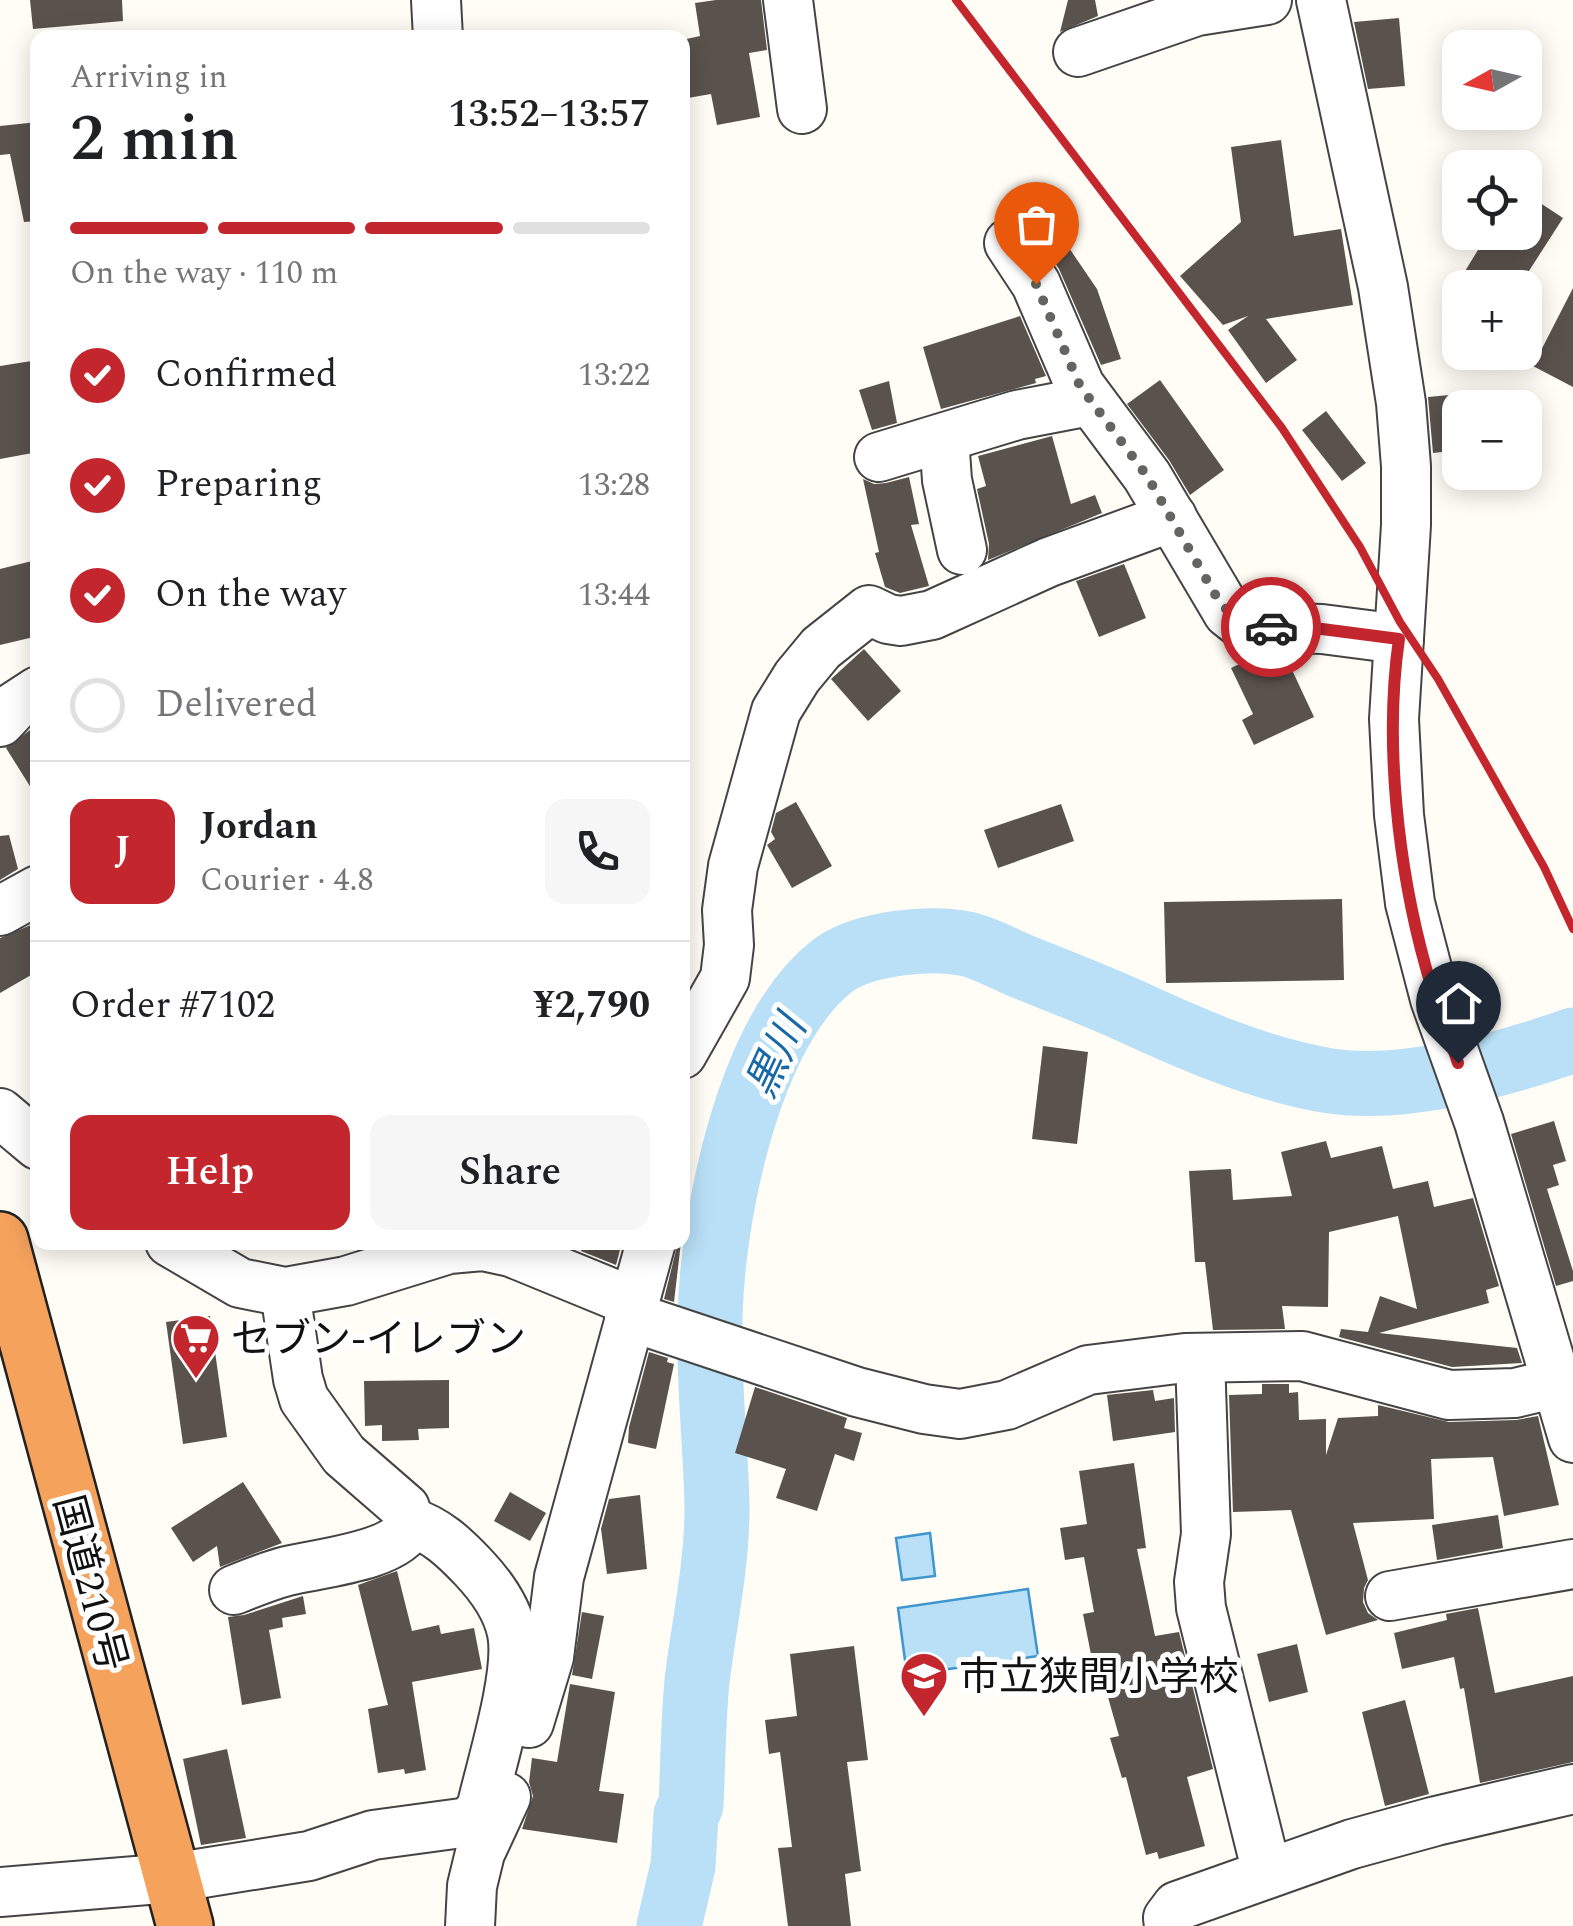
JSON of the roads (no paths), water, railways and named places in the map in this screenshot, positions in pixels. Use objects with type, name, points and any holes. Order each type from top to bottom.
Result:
[{"type":"highway","name":"国道210号","points":[[0,1240],[179,1902]]},
{"type":"street","points":[[788,0],[802,108]]},
{"type":"street","points":[[1078,52],[1198,11],[1267,0]]},
{"type":"street","points":[[1321,0],[1383,287],[1401,403],[1406,525],[1394,719],[1410,903],[1436,999],[1566,1381],[1573,1438]]},
{"type":"street","points":[[1010,243],[1036,284],[1080,386],[1132,454],[1220,603],[1242,624],[1399,639]]},
{"type":"street","points":[[879,457],[1030,412],[1090,401]]},
{"type":"street","points":[[944,438],[947,480],[962,550]]},
{"type":"street","points":[[690,1040],[725,978],[733,866],[776,711],[797,677],[822,648],[869,610],[901,621],[932,615],[1050,562],[1172,517]]},
{"type":"street","points":[[0,722],[30,696]]},
{"type":"street","points":[[0,911],[30,894]]},
{"type":"street","points":[[0,1114],[30,1138]]},
{"type":"street","points":[[184,1250],[246,1286],[285,1292],[320,1287],[379,1256],[439,1250]]},
{"type":"street","points":[[502,1250],[634,1312],[727,1350],[857,1392],[960,1414],[1007,1404],[1088,1370],[1200,1358],[1314,1358],[1449,1395],[1516,1394],[1566,1381]]},
{"type":"street","points":[[7,1903],[179,1902],[381,1834],[480,1824],[507,1795],[549,1657],[560,1578],[648,1250]]},
{"type":"street","points":[[234,1590],[274,1575],[382,1548],[406,1534],[410,1522],[405,1508],[334,1444],[304,1399],[285,1292]]},
{"type":"street","points":[[1200,1358],[1206,1534],[1201,1608],[1267,1873]]},
{"type":"street","points":[[410,1522],[426,1527],[452,1545],[480,1574],[501,1602],[512,1632],[514,1665],[482,1809],[470,1926]]},
{"type":"street","points":[[1390,1596],[1573,1564]]},
{"type":"street","points":[[1169,1926],[1168,1918],[1178,1906],[1267,1873],[1436,1820],[1573,1789]]},
{"type":"water","points":[[930,1533],[935,1576],[902,1580],[896,1538]]},
{"type":"water","points":[[1028,1589],[1038,1656],[907,1675],[898,1608]]},
{"type":"waterway","name":"黒川","points":[[669,1926],[683,1866],[686,1815],[691,1805],[697,1681],[713,1573],[716,1484],[710,1342],[718,1230],[740,1129],[757,1080],[777,1035],[802,997],[831,967],[860,952],[896,943],[967,944],[1227,1052],[1330,1081],[1389,1083],[1453,1074],[1573,1040]]},
{"type":"railway","points":[[956,0],[1282,428],[1360,547],[1400,622],[1438,679],[1544,867],[1573,929]]},
{"type":"place","name":"セブン-イレブン","points":[[196,1380]]},
{"type":"place","name":"市立狭間小学校","points":[[924,1718]]}]
